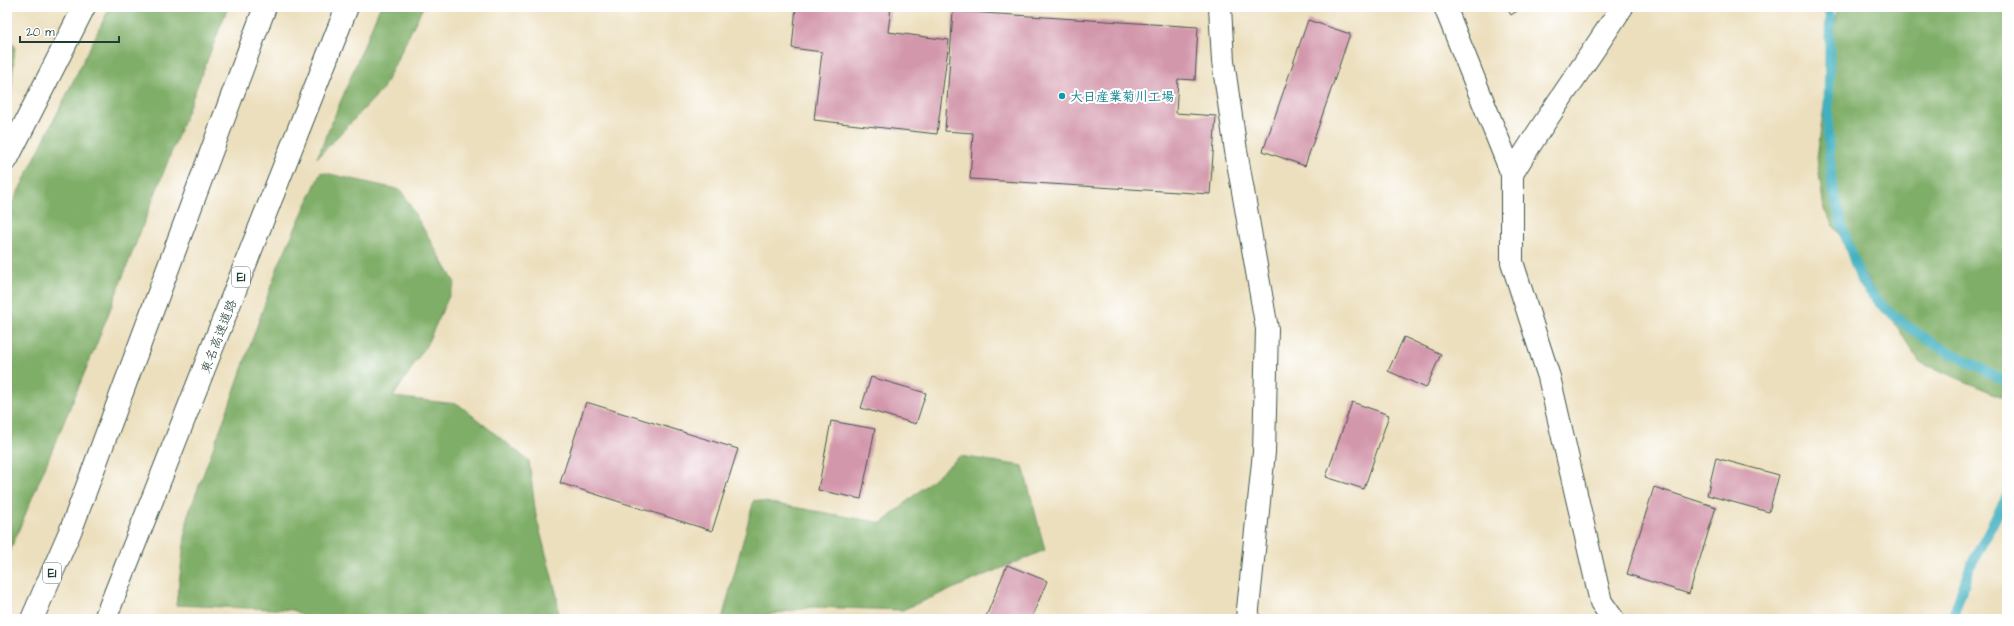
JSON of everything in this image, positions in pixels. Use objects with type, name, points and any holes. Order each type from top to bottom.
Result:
[{"type":"main road","points":[[7,159],[84,7]]},
{"type":"main road","name":"E1","points":[[32,619],[72,527],[266,7]]},
{"type":"main road","name":"東名高速道路","points":[[105,619],[135,548],[347,7]]},
{"type":"main road","points":[[1220,7],[1223,61],[1234,136],[1267,329],[1264,452],[1247,619]]},
{"type":"main road","points":[[1444,7],[1512,174],[1512,262],[1549,377],[1602,602],[1613,619]]},
{"type":"main road","points":[[1512,174],[1538,130],[1583,67],[1622,7]]},
{"type":"green space","points":[[110,7],[228,7],[97,343],[7,558],[7,214]]},
{"type":"green space","points":[[380,7],[423,7],[382,90],[317,158]]},
{"type":"green space","points":[[1837,7],[2007,7],[2007,399],[1919,362],[1824,210],[1817,158]]},
{"type":"green space","points":[[7,39],[15,46],[10,104],[7,109]]},
{"type":"green space","points":[[321,172],[401,190],[455,283],[427,344],[393,397],[458,404],[529,461],[536,516],[557,596],[559,619],[308,619],[293,610],[176,605],[188,515],[230,403],[278,266]]},
{"type":"green space","points":[[960,456],[1023,466],[1045,550],[902,610],[812,607],[745,619],[722,619],[754,500],[882,523]]},
{"type":"building","points":[[796,7],[891,7],[888,32],[949,40],[937,134],[814,120],[822,52],[792,48]]},
{"type":"building","points":[[1506,7],[1523,7],[1511,15]]},
{"type":"building","name":"大日産業菊川工場","points":[[953,11],[1198,27],[1195,80],[1178,79],[1176,113],[1216,116],[1210,194],[970,179],[973,133],[945,131]]},
{"type":"building","points":[[1308,20],[1350,34],[1305,166],[1263,151]]},
{"type":"building","points":[[1404,337],[1441,354],[1426,388],[1388,371]]},
{"type":"building","points":[[871,377],[926,393],[916,424],[861,408]]},
{"type":"building","points":[[586,402],[738,449],[712,531],[560,483]]},
{"type":"building","points":[[1352,402],[1389,415],[1364,489],[1326,477]]},
{"type":"building","points":[[831,421],[875,429],[861,499],[818,490]]},
{"type":"building","points":[[1716,458],[1779,475],[1769,512],[1707,495]]},
{"type":"building","points":[[1654,487],[1716,507],[1689,594],[1627,574]]},
{"type":"building","points":[[1007,565],[1047,581],[1031,619],[985,619]]},
{"type":"waterway","points":[[1828,7],[1830,18],[1828,134],[1832,184],[1843,229],[1861,280],[1878,302],[1904,324],[1934,344],[2007,382]]},
{"type":"waterway","points":[[1952,619],[1970,567],[2007,496]]},
{"type":"place","name":"大日産業菊川工場","points":[[1062,96]]}]
